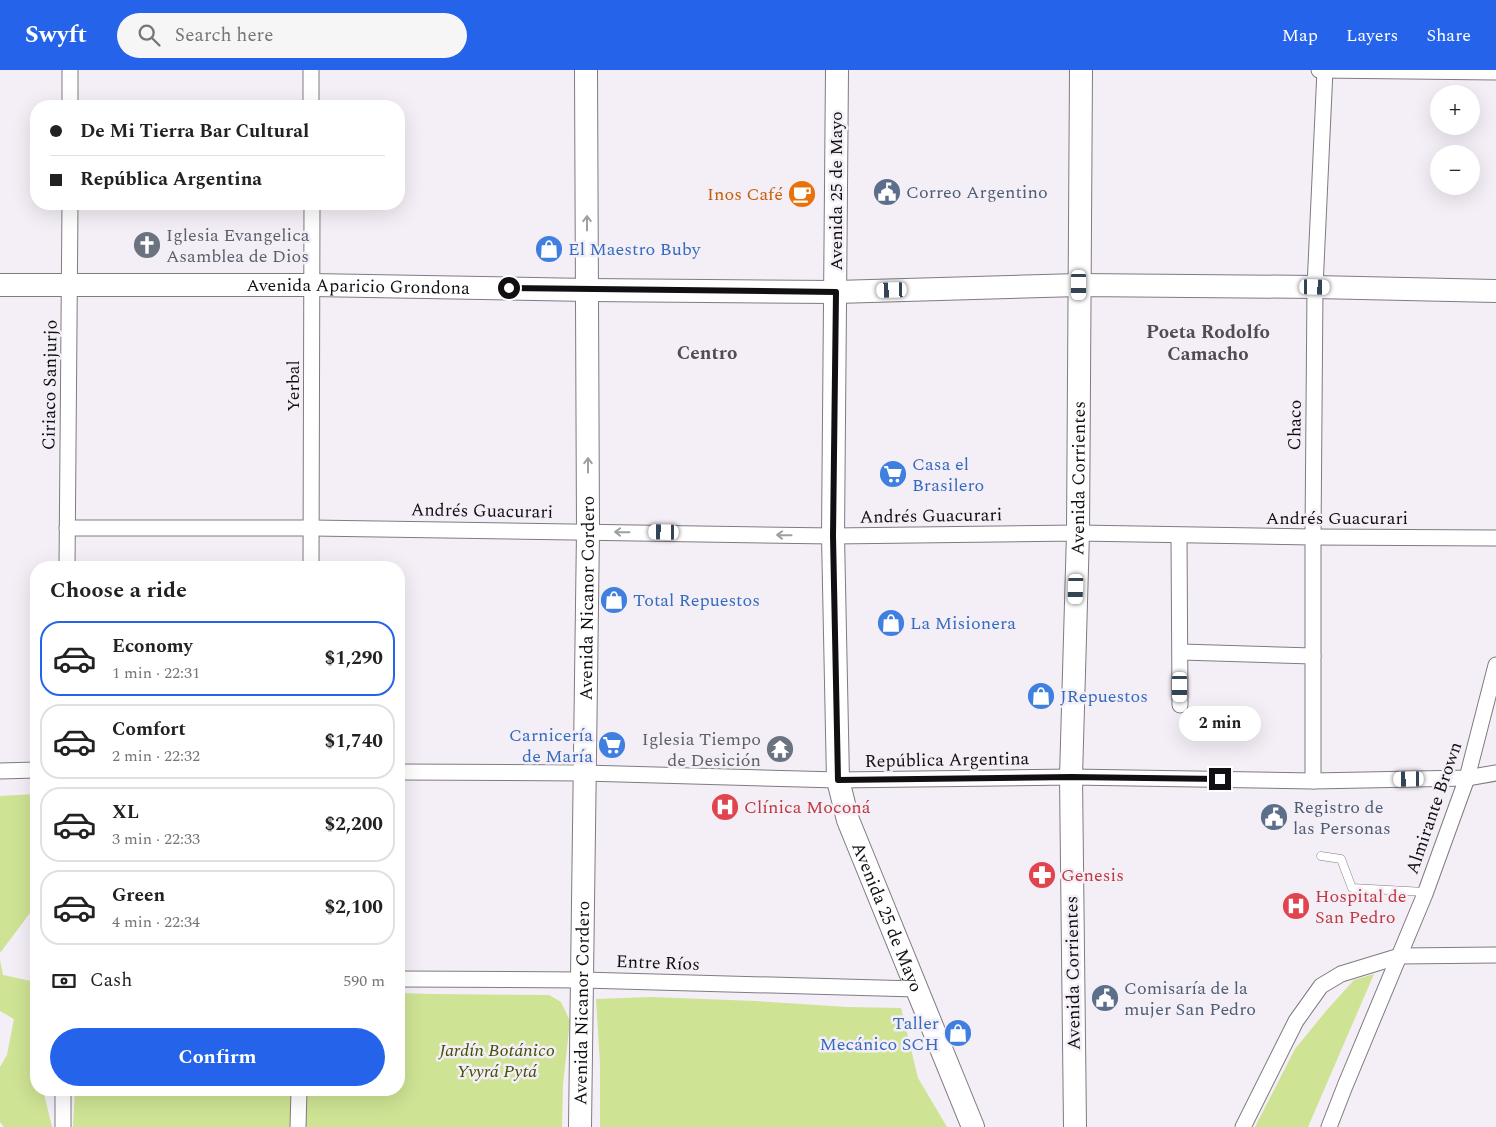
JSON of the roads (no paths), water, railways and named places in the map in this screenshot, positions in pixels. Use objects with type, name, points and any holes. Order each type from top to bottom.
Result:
[{"type":"main road","name":"Avenida Nicanor Cordero","points":[[580,1127],[588,531],[586,70]]},
{"type":"main road","name":"Avenida 25 de Mayo","points":[[837,70],[833,536],[838,780],[848,820],[973,1127]]},
{"type":"main road","name":"Avenida Corrientes","points":[[1075,1127],[1071,777],[1078,533],[1081,70]]},
{"type":"main road","name":"Avenida Aparicio Grondona","points":[[0,285],[312,285],[836,292],[1079,285],[1496,291]]},
{"type":"street","points":[[70,70],[70,100]]},
{"type":"street","points":[[311,70],[311,100]]},
{"type":"street","points":[[1319,70],[1496,72]]},
{"type":"street","name":"Chaco","points":[[1313,781],[1312,538],[1315,287],[1325,70]]},
{"type":"street","name":"Ciriaco Sanjurjo","points":[[67,561],[70,210]]},
{"type":"street","name":"Yerbal","points":[[311,561],[312,210]]},
{"type":"street","name":"Andrés Guacurari","points":[[67,528],[312,528],[833,536],[1078,533],[1312,538],[1496,538]]},
{"type":"street","points":[[1179,536],[1180,705]]},
{"type":"street","points":[[1181,652],[1313,656]]},
{"type":"street","name":"Almirante Brown","points":[[1329,1127],[1425,892],[1466,778],[1496,665]]},
{"type":"street","points":[[0,771],[30,770]]},
{"type":"street","name":"República Argentina","points":[[405,772],[584,773],[838,780],[1071,777],[1313,781],[1466,778],[1496,773]]},
{"type":"street","points":[[1243,1127],[1296,1021],[1321,986],[1341,974],[1400,956],[1496,954]]},
{"type":"street","name":"Entre Ríos","points":[[405,979],[583,980],[916,988]]},
{"type":"street","points":[[63,1096],[64,1127]]},
{"type":"street","points":[[298,1127],[300,1096]]},
{"type":"lane","points":[[1321,856],[1341,859],[1352,888],[1425,892]]},
{"type":"place","name":"Correo Argentino","points":[[887,192]]},
{"type":"place","name":"Inos Café","points":[[802,194]]},
{"type":"place","name":"Iglesia Evangelica Asamblea de Dios","points":[[147,245]]},
{"type":"place","name":"El Maestro Buby","points":[[549,249]]},
{"type":"place","name":"Casa el Brasilero","points":[[893,474]]},
{"type":"place","name":"Total Repuestos","points":[[614,600]]},
{"type":"place","name":"La Misionera","points":[[891,623]]},
{"type":"place","name":"JRepuestos","points":[[1041,696]]},
{"type":"place","name":"Carnicería de María","points":[[612,745]]},
{"type":"place","name":"Iglesia Tiempo de Desición","points":[[780,749]]},
{"type":"place","name":"Clínica Moconá","points":[[725,807]]},
{"type":"place","name":"Registro de las Personas","points":[[1274,817]]},
{"type":"place","name":"Genesis","points":[[1042,875]]},
{"type":"place","name":"Hospital de San Pedro","points":[[1296,906]]},
{"type":"place","name":"Comisaría de la mujer San Pedro","points":[[1105,998]]},
{"type":"place","name":"Taller Mecánico SCH","points":[[958,1033]]},
{"type":"district","name":"Poeta Rodolfo Camacho","points":[[1208,343]]},
{"type":"district","name":"Centro","points":[[707,353]]},
{"type":"park label","name":"Jardín Botánico Yvyrá Pytá","points":[[497,1060]]}]
